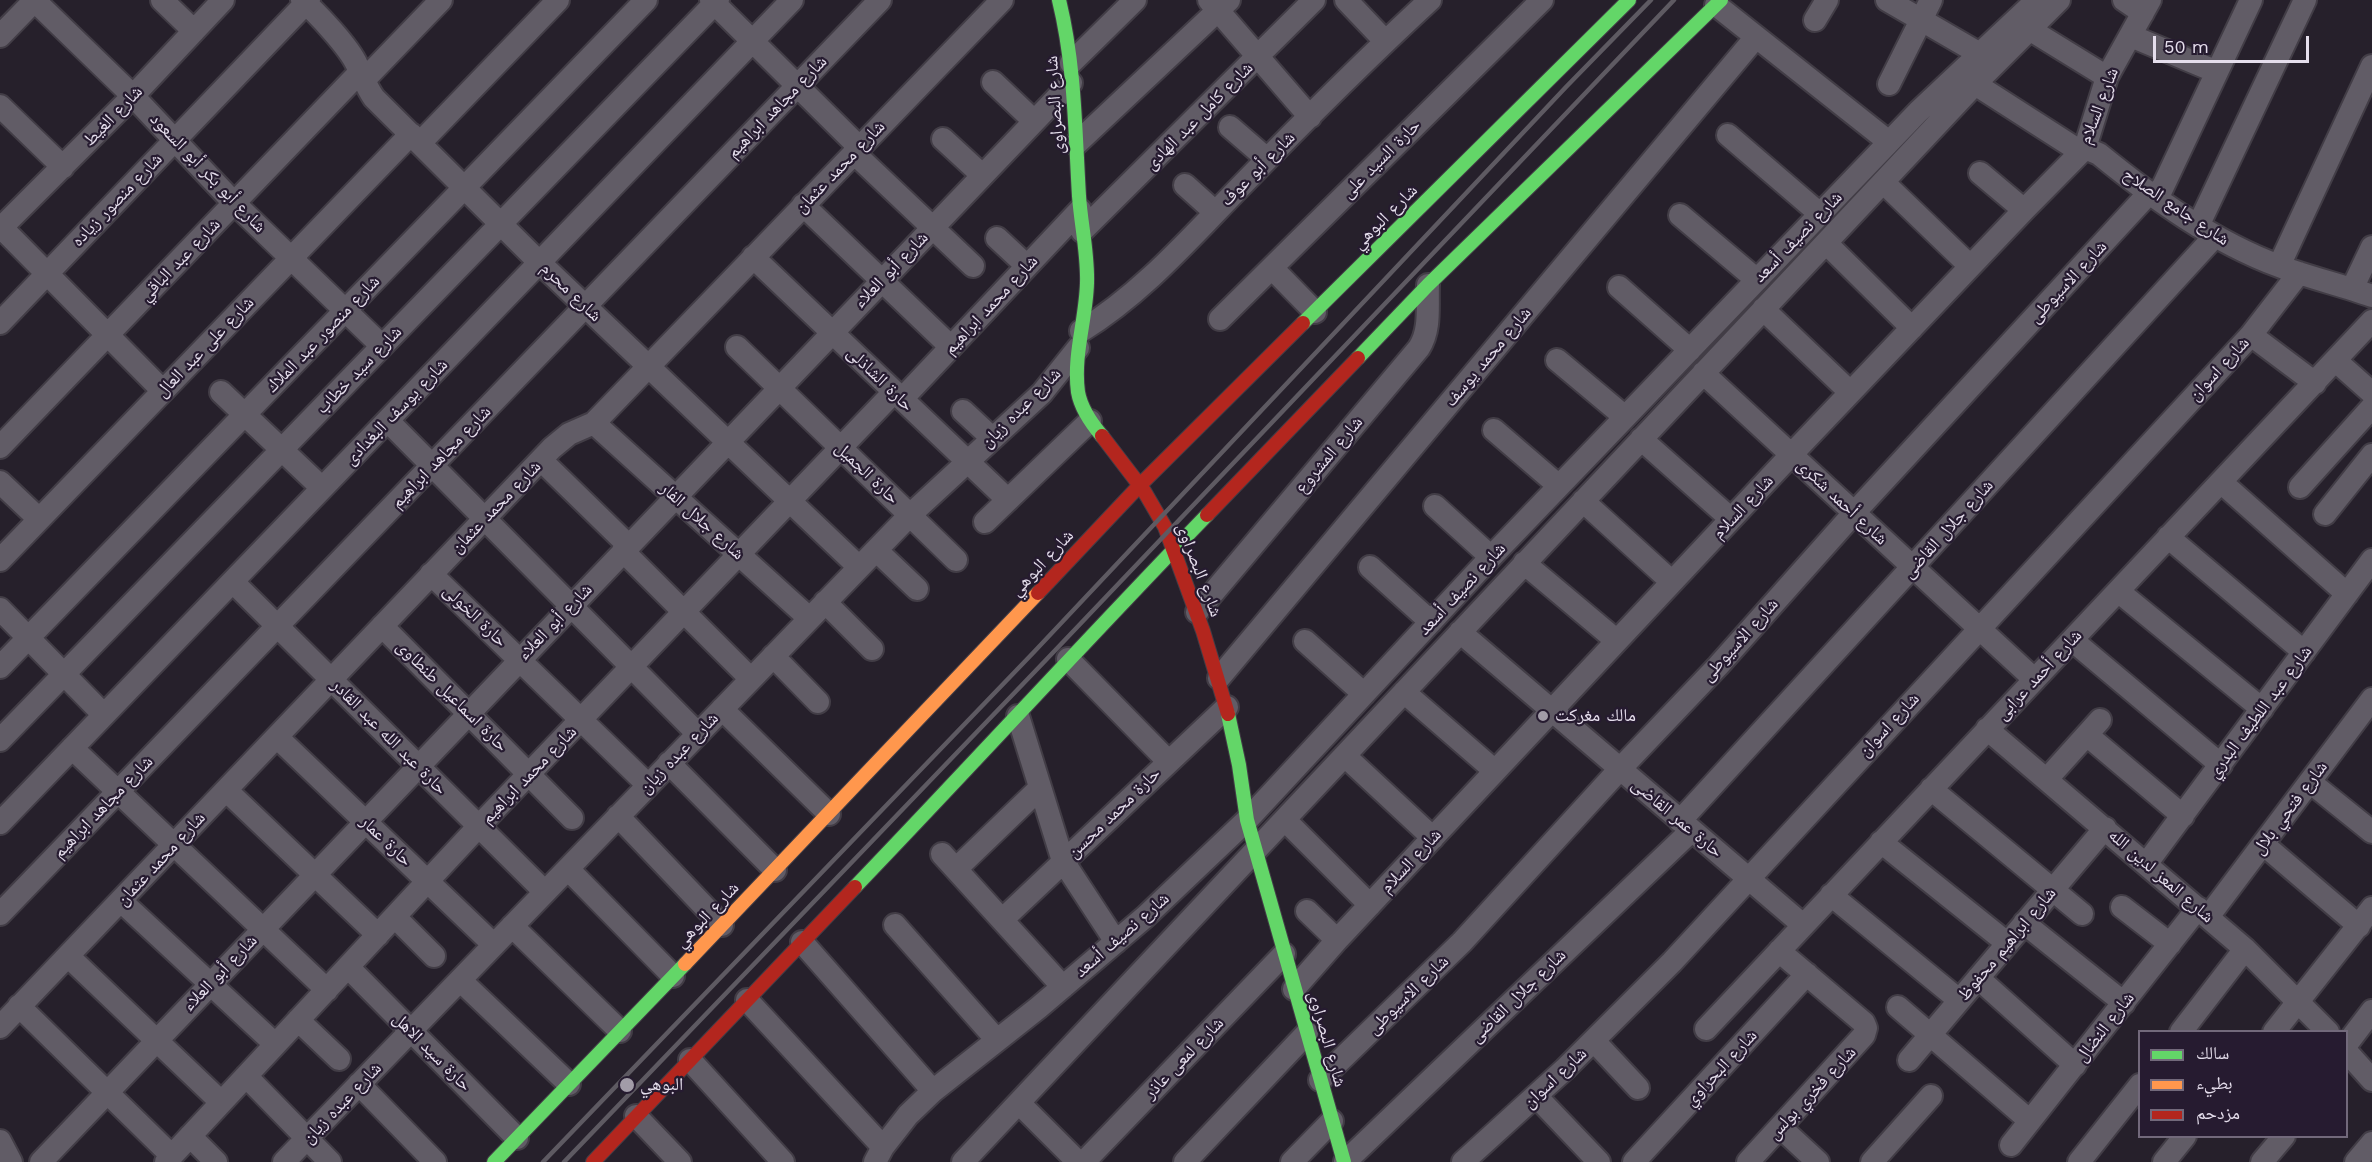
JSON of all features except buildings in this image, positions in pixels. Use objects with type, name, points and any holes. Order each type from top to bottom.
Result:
[{"type":"street","points":[[0,36],[35,0]]},
{"type":"street","name":"شارع أبو بكر أبو السعود","points":[[35,0],[133,96],[234,203],[382,346]]},
{"type":"street","points":[[162,0],[194,31]]},
{"type":"street","name":"شارع الغيط","points":[[0,227],[133,96],[223,0]]},
{"type":"street","name":"شارع عبد الباقي","points":[[0,447],[234,203],[441,0]]},
{"type":"street","name":"شارع على عبد العال","points":[[0,560],[291,258],[558,0]]},
{"type":"street","name":"شارع منصور عبد الملاك","points":[[0,667],[646,0]]},
{"type":"street","name":"شارع يوسف البغدادى","points":[[0,823],[792,0]]},
{"type":"street","name":"شارع مجاهد ابراهيم","points":[[0,914],[880,0]]},
{"type":"street","name":"شارع محمد عثمان","points":[[0,1027],[278,738],[484,518],[569,434],[594,423],[1002,0]]},
{"type":"street","name":"شارع البصراوى","points":[[1059,0],[1065,22],[1071,73],[1087,282],[1075,371],[1080,399],[1090,421],[1140,485],[1160,516],[1175,549],[1197,612],[1227,707],[1240,772],[1246,820],[1345,1162]]},
{"type":"street","name":"شارع أبو العلاء","points":[[41,1162],[1034,121],[1071,73],[1135,0]]},
{"type":"street","name":"شارع كامل عبد الهادى","points":[[1081,221],[1258,57],[1314,0]]},
{"type":"street","points":[[1346,0],[1385,41]]},
{"type":"street","name":"شارع أبو عوف","points":[[1079,340],[1145,284],[1385,41],[1429,0]]},
{"type":"street","name":"حارة السيد على","points":[[1220,319],[1542,0]]},
{"type":"street","name":"شارع البوهي","points":[[494,1162],[829,814],[1140,485],[1629,0]]},
{"type":"street","points":[[1815,20],[1827,0]]},
{"type":"street","points":[[1887,0],[1926,10],[1980,54]]},
{"type":"street","name":"شارع نصيف أسعد","points":[[879,1155],[908,1115],[933,1091],[1063,987],[1145,917],[1246,820],[1491,557],[1889,142],[2037,0]]},
{"type":"street","name":"شارع نصيف أسعد","points":[[963,1162],[1975,84],[2058,0]]},
{"type":"street","points":[[2124,0],[2146,7]]},
{"type":"street","name":"شارع الاسيوطى","points":[[1320,1080],[1449,956],[1619,770],[1718,666],[1854,513],[2154,195],[2251,0]]},
{"type":"street","name":"شارع جلال القاضى","points":[[1345,1162],[1686,826],[2206,231],[2305,0]]},
{"type":"street","name":"شارع محرم","points":[[306,1],[350,52],[361,77],[374,98],[540,263],[859,567]]},
{"type":"street","name":"شارع منصور زياده","points":[[0,323],[306,1]]},
{"type":"street","points":[[714,1],[798,86],[856,150],[973,266]]},
{"type":"street","name":"شارع سيد خطاب","points":[[0,740],[714,1]]},
{"type":"street","points":[[592,1162],[1018,716],[1068,659],[1428,285],[1719,3],[1756,37],[1889,142]]},
{"type":"street","points":[[1076,144],[1219,4],[1258,57],[1310,117]]},
{"type":"street","name":"شارع السلام","points":[[1294,989],[1337,940],[1850,392],[2083,150],[2107,77],[2146,7]]},
{"type":"street","points":[[1889,84],[1926,10]]},
{"type":"street","points":[[2030,29],[2107,77]]},
{"type":"street","points":[[2131,36],[2217,72]]},
{"type":"street","name":"شارع محمد يوسف","points":[[1219,678],[1756,37]]},
{"type":"street","name":"شارع اسوان","points":[[1475,1158],[1672,962],[2251,335],[2289,270],[2372,66]]},
{"type":"street","points":[[993,82],[1034,121]]},
{"type":"street","name":"شارع جامع الصلاح","points":[[1975,84],[2083,150],[2099,154],[2206,231],[2289,270],[2362,293]]},
{"type":"street","points":[[0,106],[63,167]]},
{"type":"street","points":[[1230,127],[1267,159]]},
{"type":"street","points":[[1728,135],[1820,214]]},
{"type":"street","points":[[943,139],[982,175]]},
{"type":"street","points":[[1980,173],[2024,210]]},
{"type":"street","points":[[1883,182],[1970,266]]},
{"type":"street","points":[[1185,185],[1215,212]]},
{"type":"street","points":[[803,205],[951,347]]},
{"type":"street","points":[[1680,215],[1757,280]]},
{"type":"street","name":"شارع محمد ابراهيم","points":[[169,1159],[479,826],[840,447],[951,347],[1027,266],[1081,221]]},
{"type":"street","points":[[0,227],[163,391]]},
{"type":"street","points":[[997,238],[1027,266]]},
{"type":"street","points":[[1826,243],[1912,328]]},
{"type":"street","points":[[2362,293],[2372,247]]},
{"type":"street","name":"حارة الشاذلى","points":[[753,257],[1008,500]]},
{"type":"street","points":[[1272,268],[1315,312]]},
{"type":"street","name":"شارع المشروع","points":[[1197,612],[1419,348],[1427,329],[1428,285]]},
{"type":"street","points":[[1619,288],[1690,350]]},
{"type":"street","points":[[1763,309],[1850,392]]},
{"type":"street","name":"شارع أحمد عرابى","points":[[1706,1029],[2372,321]]},
{"type":"street","points":[[2251,335],[2315,383]]},
{"type":"street","name":"شارع عبده زيان","points":[[284,1162],[910,515],[1042,393],[1079,340]]},
{"type":"street","name":"حارة الجميل","points":[[737,347],[956,560]]},
{"type":"street","points":[[1557,360],[1625,417]]},
{"type":"street","points":[[2336,361],[2372,393]]},
{"type":"street","name":"شارع أحمد شكرى","points":[[1703,373],[2034,679]]},
{"type":"street","points":[[221,392],[322,488]]},
{"type":"street","points":[[2300,488],[2372,407]]},
{"type":"street","points":[[963,411],[992,438]]},
{"type":"street","points":[[388,421],[698,734]]},
{"type":"street","points":[[985,522],[1090,421]]},
{"type":"street","name":"شارع جلال الفار","points":[[594,423],[738,554],[872,649]]},
{"type":"street","points":[[1494,430],[1559,486]]},
{"type":"street","points":[[1641,439],[1731,519]]},
{"type":"street","points":[[2325,514],[2372,455]]},
{"type":"street","points":[[541,460],[684,612],[751,679]]},
{"type":"street","points":[[0,482],[39,519]]},
{"type":"street","points":[[2221,482],[2347,594]]},
{"type":"street","points":[[1583,501],[1672,582]]},
{"type":"street","points":[[1435,506],[1491,557]]},
{"type":"street","points":[[2168,537],[2304,652]]},
{"type":"street","points":[[876,550],[917,589]]},
{"type":"street","name":"شارع عبد اللطيف البدري","points":[[2147,863],[2372,560]]},
{"type":"street","points":[[1524,563],[1617,641]]},
{"type":"street","points":[[1370,567],[1431,622]]},
{"type":"street","name":"حارة الخولى","points":[[431,574],[648,785]]},
{"type":"street","name":"حارة عبد الله عبد القادر","points":[[233,582],[545,892]]},
{"type":"street","points":[[2118,591],[2262,710]]},
{"type":"street","points":[[0,609],[104,715]]},
{"type":"street","name":"حارة اسماعيل طنطاوى","points":[[382,626],[572,818]]},
{"type":"street","name":"حارة عمر القاضى","points":[[1460,632],[1803,925]]},
{"type":"street","points":[[2072,640],[2221,765]]},
{"type":"street","points":[[1305,641],[1364,694]]},
{"type":"street","points":[[773,656],[818,702]]},
{"type":"street","points":[[1068,659],[1168,761]]},
{"type":"street","points":[[1404,692],[1495,771]]},
{"type":"street","name":"حارة محمد محسن","points":[[1002,920],[1227,707]]},
{"type":"street","points":[[722,709],[829,814]]},
{"type":"street","name":"شارع فتحي بلال","points":[[2204,913],[2368,714]]},
{"type":"street","points":[[1018,716],[1064,861],[1116,942]]},
{"type":"street","points":[[2047,779],[2093,727],[2182,816]]},
{"type":"street","name":"شارع المعز لدين الله","points":[[1987,729],[2147,863],[2245,949],[2326,1030]]},
{"type":"street","name":"حارة عمار","points":[[278,738],[494,945]]},
{"type":"street","points":[[72,748],[327,990]]},
{"type":"street","points":[[1345,756],[1433,838]]},
{"type":"street","points":[[669,763],[775,870]]},
{"type":"street","points":[[2310,782],[2372,832]]},
{"type":"street","points":[[1040,788],[949,861],[1063,987]]},
{"type":"street","points":[[1931,789],[2082,915]]},
{"type":"street","points":[[226,790],[378,935]]},
{"type":"street","points":[[618,816],[722,925]]},
{"type":"street","points":[[1286,820],[1370,905]]},
{"type":"street","name":"شارع ابراهيم محفوظ","points":[[1909,1060],[2105,828]]},
{"type":"street","points":[[1881,842],[2007,943]]},
{"type":"street","points":[[2263,844],[2365,917],[2276,1030]]},
{"type":"street","points":[[568,869],[673,976]]},
{"type":"street","points":[[1831,895],[1959,1000]]},
{"type":"street","points":[[121,901],[275,1044]]},
{"type":"street","points":[[2122,907],[2170,944]]},
{"type":"street","points":[[1307,911],[1337,940]]},
{"type":"street","name":"شارع النضال","points":[[2011,1145],[2170,944],[2204,913]]},
{"type":"street","points":[[395,917],[434,956]]},
{"type":"street","points":[[2024,922],[2124,1003]]},
{"type":"street","points":[[895,925],[996,1039]]},
{"type":"street","points":[[512,926],[620,1031]]},
{"type":"street","points":[[802,942],[933,1091]]},
{"type":"street","points":[[2183,1030],[2245,949]]},
{"type":"street","name":"شارع فخري بولس","points":[[1748,1162],[1864,1035],[1866,1028],[1864,1023],[1779,951]]},
{"type":"street","name":"شارع لمعى عاذر","points":[[1084,1162],[1284,954]]},
{"type":"street","points":[[68,956],[221,1102]]},
{"type":"street","name":"حارة سيد الاهل","points":[[348,967],[517,1138]]},
{"type":"street","name":"شارع البحراوي","points":[[1634,1162],[1807,974]]},
{"type":"street","points":[[1978,978],[2075,1065]]},
{"type":"street","points":[[460,980],[569,1083]]},
{"type":"street","points":[[747,1000],[879,1155]]},
{"type":"street","points":[[19,1006],[106,1092],[169,1159]]},
{"type":"street","points":[[1898,1007],[2030,1121]]},
{"type":"street","points":[[2372,1011],[2348,1054],[2372,1080]]},
{"type":"street","points":[[298,1020],[339,1059]]},
{"type":"street","points":[[1185,1162],[1307,1033]]},
{"type":"street","points":[[1594,1041],[1638,1088]]},
{"type":"street","points":[[690,1060],[783,1162]]},
{"type":"street","points":[[246,1076],[330,1162]]},
{"type":"street","points":[[359,1084],[435,1162]]},
{"type":"street","points":[[2079,1162],[2138,1086]]},
{"type":"street","points":[[1536,1096],[1599,1162]]},
{"type":"street","points":[[1872,1162],[1931,1096]]},
{"type":"street","points":[[1019,1103],[1078,1162]]},
{"type":"street","points":[[636,1116],[680,1162]]},
{"type":"street","points":[[1292,1162],[1332,1121]]},
{"type":"street","points":[[1780,1127],[1818,1162]]},
{"type":"street","points":[[190,1136],[216,1162]]},
{"type":"street","points":[[2164,1162],[2184,1138]]},
{"type":"street","points":[[2262,1162],[2283,1138]]},
{"type":"street","points":[[0,1141],[10,1162]]},
{"type":"railway","points":[[543,1162],[1033,653],[1566,87],[1651,0]]},
{"type":"railway","points":[[564,1162],[1674,0]]},
{"type":"traffic: fast","points":[[1059,0],[1071,73],[1079,196],[1087,272],[1086,297],[1078,351],[1078,392],[1087,416],[1102,436]]},
{"type":"traffic: fast","points":[[1303,323],[1629,0]]},
{"type":"traffic: fast","points":[[1358,358],[1428,285],[1721,0]]},
{"type":"traffic: fast","points":[[855,887],[1207,515]]},
{"type":"traffic: fast","points":[[1228,714],[1239,765],[1247,820],[1344,1162]]},
{"type":"traffic: fast","points":[[494,1162],[685,964]]},
{"type":"traffic: slow","points":[[685,964],[1038,593]]},
{"type":"traffic: jam","points":[[1038,593],[1140,485],[1303,323]]},
{"type":"traffic: jam","points":[[1207,515],[1358,358]]},
{"type":"traffic: jam","points":[[1102,436],[1144,491],[1165,527],[1203,631],[1228,714]]},
{"type":"traffic: jam","points":[[593,1162],[855,887]]},
{"type":"place","name":"مالك مغركت","points":[[1543,716]]},
{"type":"place","name":"البوهي","points":[[627,1085]]}]
